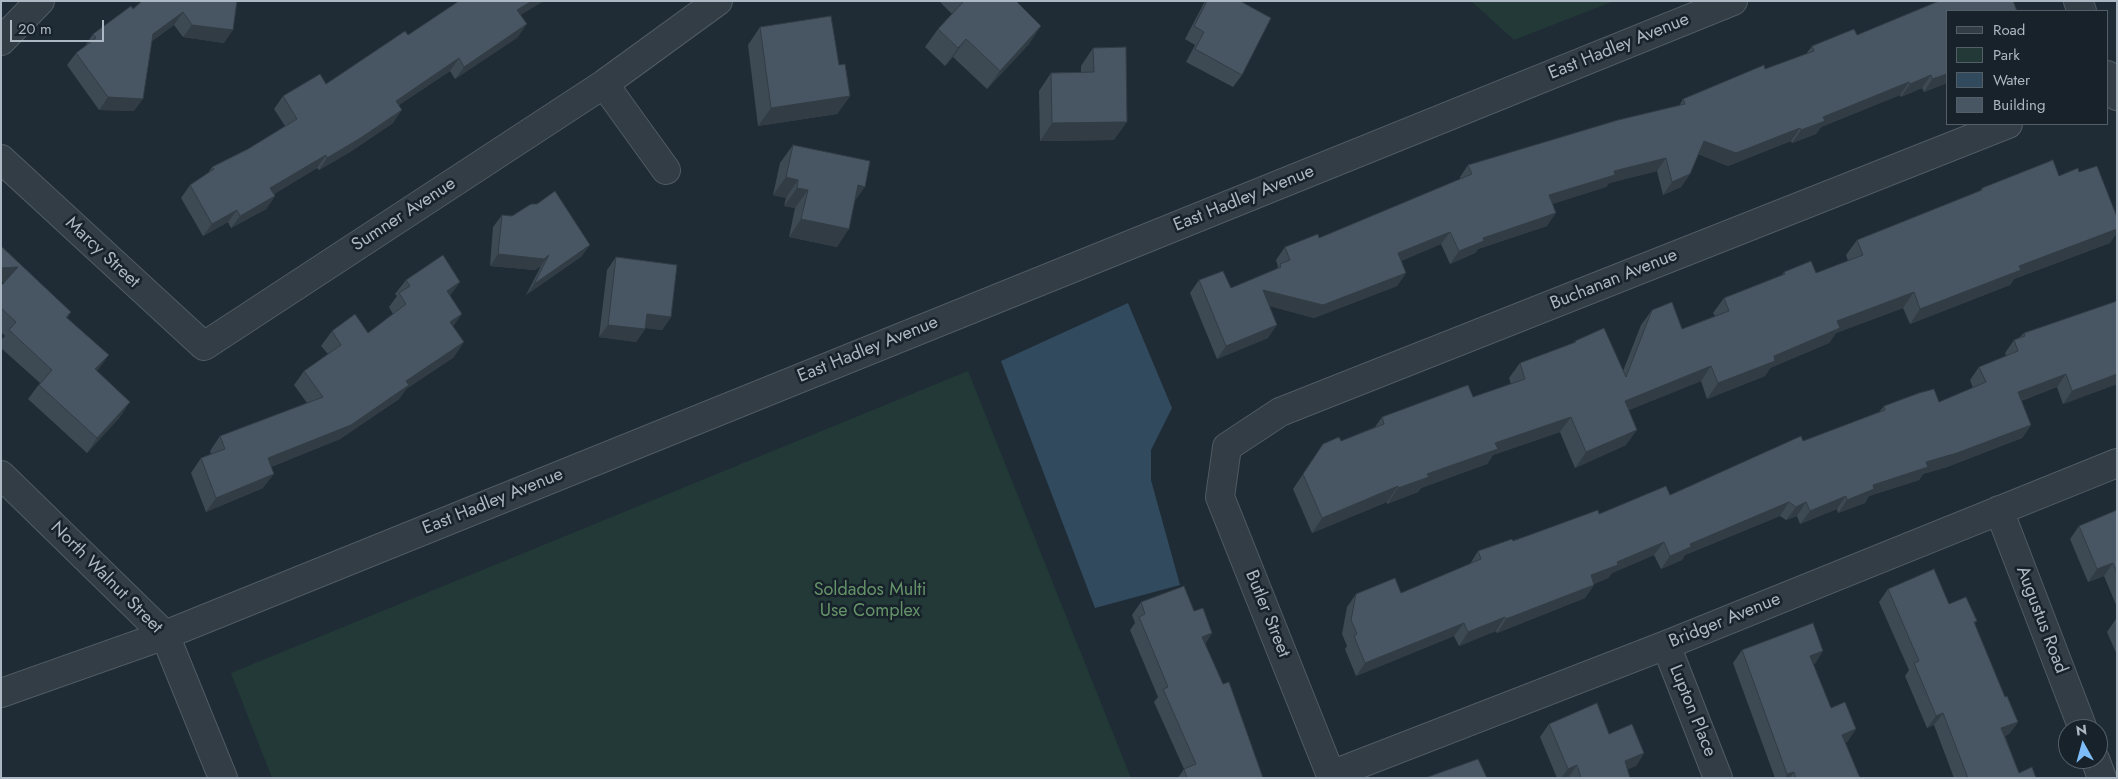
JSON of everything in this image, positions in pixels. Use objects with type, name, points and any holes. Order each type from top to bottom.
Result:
[{"type":"street","points":[[1,41],[40,1]]},
{"type":"street","name":"Sumner Avenue","points":[[204,346],[604,84],[718,1]]},
{"type":"street","name":"East Hadley Avenue","points":[[1,693],[165,635],[1733,1]]},
{"type":"street","points":[[604,84],[666,170]]},
{"type":"street","name":"Buchanan Avenue","points":[[1227,447],[1280,412],[2005,125]]},
{"type":"street","name":"Marcy Street","points":[[1,159],[204,346]]},
{"type":"street","name":"Butler Street","points":[[1227,447],[1220,497],[1332,776]]},
{"type":"street","name":"Bridger Avenue","points":[[1332,776],[1666,645],[2117,463]]},
{"type":"street","name":"North Walnut Street","points":[[1,476],[165,635],[223,778]]},
{"type":"street","name":"Augustus Road","points":[[1998,510],[2079,719]]},
{"type":"street","name":"Lupton Place","points":[[1666,645],[1718,778]]},
{"type":"green space","points":[[1471,1],[1614,1],[1514,40]]},
{"type":"green space","name":"Soldados Multi Use Complex","points":[[968,371],[1131,778],[272,778],[231,673]]},
{"type":"water","points":[[1128,303],[1172,408],[1151,450],[1151,480],[1180,585],[1095,608],[1001,361]]},
{"type":"building","points":[[142,1],[237,1],[233,30],[192,25],[183,12],[153,34],[143,99],[108,97],[76,53],[96,38],[93,34],[131,6],[133,9]]},
{"type":"building","points":[[459,1],[532,1],[517,10],[527,24],[464,67],[459,58],[396,101],[402,110],[327,158],[326,155],[270,188],[275,196],[240,216],[237,210],[212,224],[190,185],[214,169],[212,167],[248,149],[297,119],[283,96],[320,74],[326,84],[405,31],[408,35]]},
{"type":"building","points":[[964,1],[1016,1],[1041,26],[1000,71],[966,39],[958,48],[938,29]]},
{"type":"building","points":[[1207,1],[1240,1],[1271,18],[1242,75],[1195,49],[1204,32],[1194,26]]},
{"type":"building","points":[[1939,1],[2013,1],[2017,10],[1946,10],[1946,74],[1932,79],[1931,75],[1910,84],[1909,82],[1823,117],[1825,121],[1801,130],[1800,128],[1736,153],[1704,141],[1690,174],[1672,182],[1666,158],[1614,171],[1615,175],[1549,195],[1556,213],[1483,238],[1484,241],[1459,251],[1450,232],[1398,253],[1406,273],[1323,305],[1263,290],[1277,325],[1226,346],[1199,280],[1223,271],[1231,288],[1281,267],[1280,264],[1290,260],[1285,247],[1318,234],[1319,238],[1472,174],[1468,165],[1618,120],[1685,104],[1683,99],[1764,65],[1765,69],[1814,51],[1812,46],[1854,29],[1857,35]]},
{"type":"building","points":[[831,16],[839,65],[845,64],[850,96],[771,108],[760,27]]},
{"type":"building","points":[[1126,47],[1127,122],[1052,123],[1051,73],[1094,72],[1093,48]]},
{"type":"building","points":[[793,145],[870,161],[865,187],[858,185],[849,229],[801,219],[808,190],[797,188],[798,180],[786,177]]},
{"type":"building","points":[[2053,160],[2059,176],[2078,168],[2079,172],[2097,166],[2117,217],[2117,229],[2019,266],[2021,270],[1920,309],[1914,292],[1837,321],[1840,328],[1774,356],[1775,361],[1718,383],[1711,366],[1625,401],[1637,430],[1586,452],[1571,417],[1495,443],[1498,449],[1427,474],[1429,477],[1398,488],[1398,486],[1322,518],[1303,474],[1323,444],[1339,437],[1341,441],[1384,424],[1382,417],[1468,385],[1473,397],[1525,379],[1520,363],[1576,342],[1604,328],[1626,377],[1652,310],[1672,302],[1682,329],[1729,311],[1724,298],[1785,274],[1784,272],[1811,261],[1816,273],[1863,255],[1857,240]]},
{"type":"building","points":[[555,191],[590,245],[534,284],[549,255],[544,259],[498,254],[502,215],[512,216],[531,204],[537,204]]},
{"type":"building","points":[[1,246],[71,312],[66,317],[109,355],[95,369],[130,402],[97,438],[39,385],[52,370],[9,330],[16,322],[1,308],[1,286],[18,267],[1,268]]},
{"type":"building","points":[[443,255],[460,282],[447,291],[462,314],[450,322],[464,342],[406,381],[409,385],[351,425],[268,458],[274,474],[216,498],[201,458],[225,449],[220,436],[323,397],[304,371],[341,345],[332,331],[355,314],[368,333],[406,304],[399,293],[410,286],[406,280]]},
{"type":"building","points":[[616,257],[677,265],[671,317],[647,314],[645,329],[608,325]]},
{"type":"building","points":[[2117,301],[2117,374],[2072,391],[2066,374],[2018,392],[2031,425],[1957,453],[1926,462],[1928,467],[1873,485],[1874,489],[1847,500],[1846,496],[1810,511],[1806,502],[1796,507],[1789,502],[1690,544],[1691,547],[1670,556],[1664,542],[1617,562],[1618,565],[1591,575],[1594,585],[1468,632],[1464,623],[1365,663],[1354,636],[1357,634],[1351,620],[1356,594],[1395,578],[1401,593],[1481,559],[1478,551],[1512,539],[1513,541],[1598,510],[1599,514],[1666,486],[1670,495],[1801,436],[1803,441],[1885,410],[1884,406],[1919,393],[1934,389],[1939,402],[1986,382],[1979,367],[2018,351],[2014,340],[2025,336],[2024,333]]},
{"type":"building","points":[[2117,510],[2117,573],[2113,563],[2097,569],[2079,526]]},
{"type":"building","points":[[1934,569],[1949,604],[1966,597],[1977,621],[1974,622],[2005,697],[2007,696],[2018,722],[2001,728],[2019,773],[2032,767],[2036,778],[1968,778],[1943,713],[1936,716],[1914,663],[1919,661],[1888,589]]},
{"type":"building","points":[[1184,586],[1194,611],[1203,608],[1212,633],[1202,637],[1223,684],[1229,682],[1263,778],[1187,778],[1184,769],[1196,764],[1163,689],[1168,687],[1139,617],[1145,614],[1141,602]]},
{"type":"building","points":[[1813,623],[1823,651],[1810,656],[1831,708],[1845,702],[1856,729],[1842,735],[1860,778],[1796,778],[1794,772],[1787,774],[1742,650]]},
{"type":"building","points":[[1597,703],[1609,734],[1632,724],[1644,753],[1625,761],[1630,778],[1581,778],[1577,765],[1568,769],[1549,724]]},
{"type":"building","points":[[1478,759],[1487,778],[1425,778]]}]
